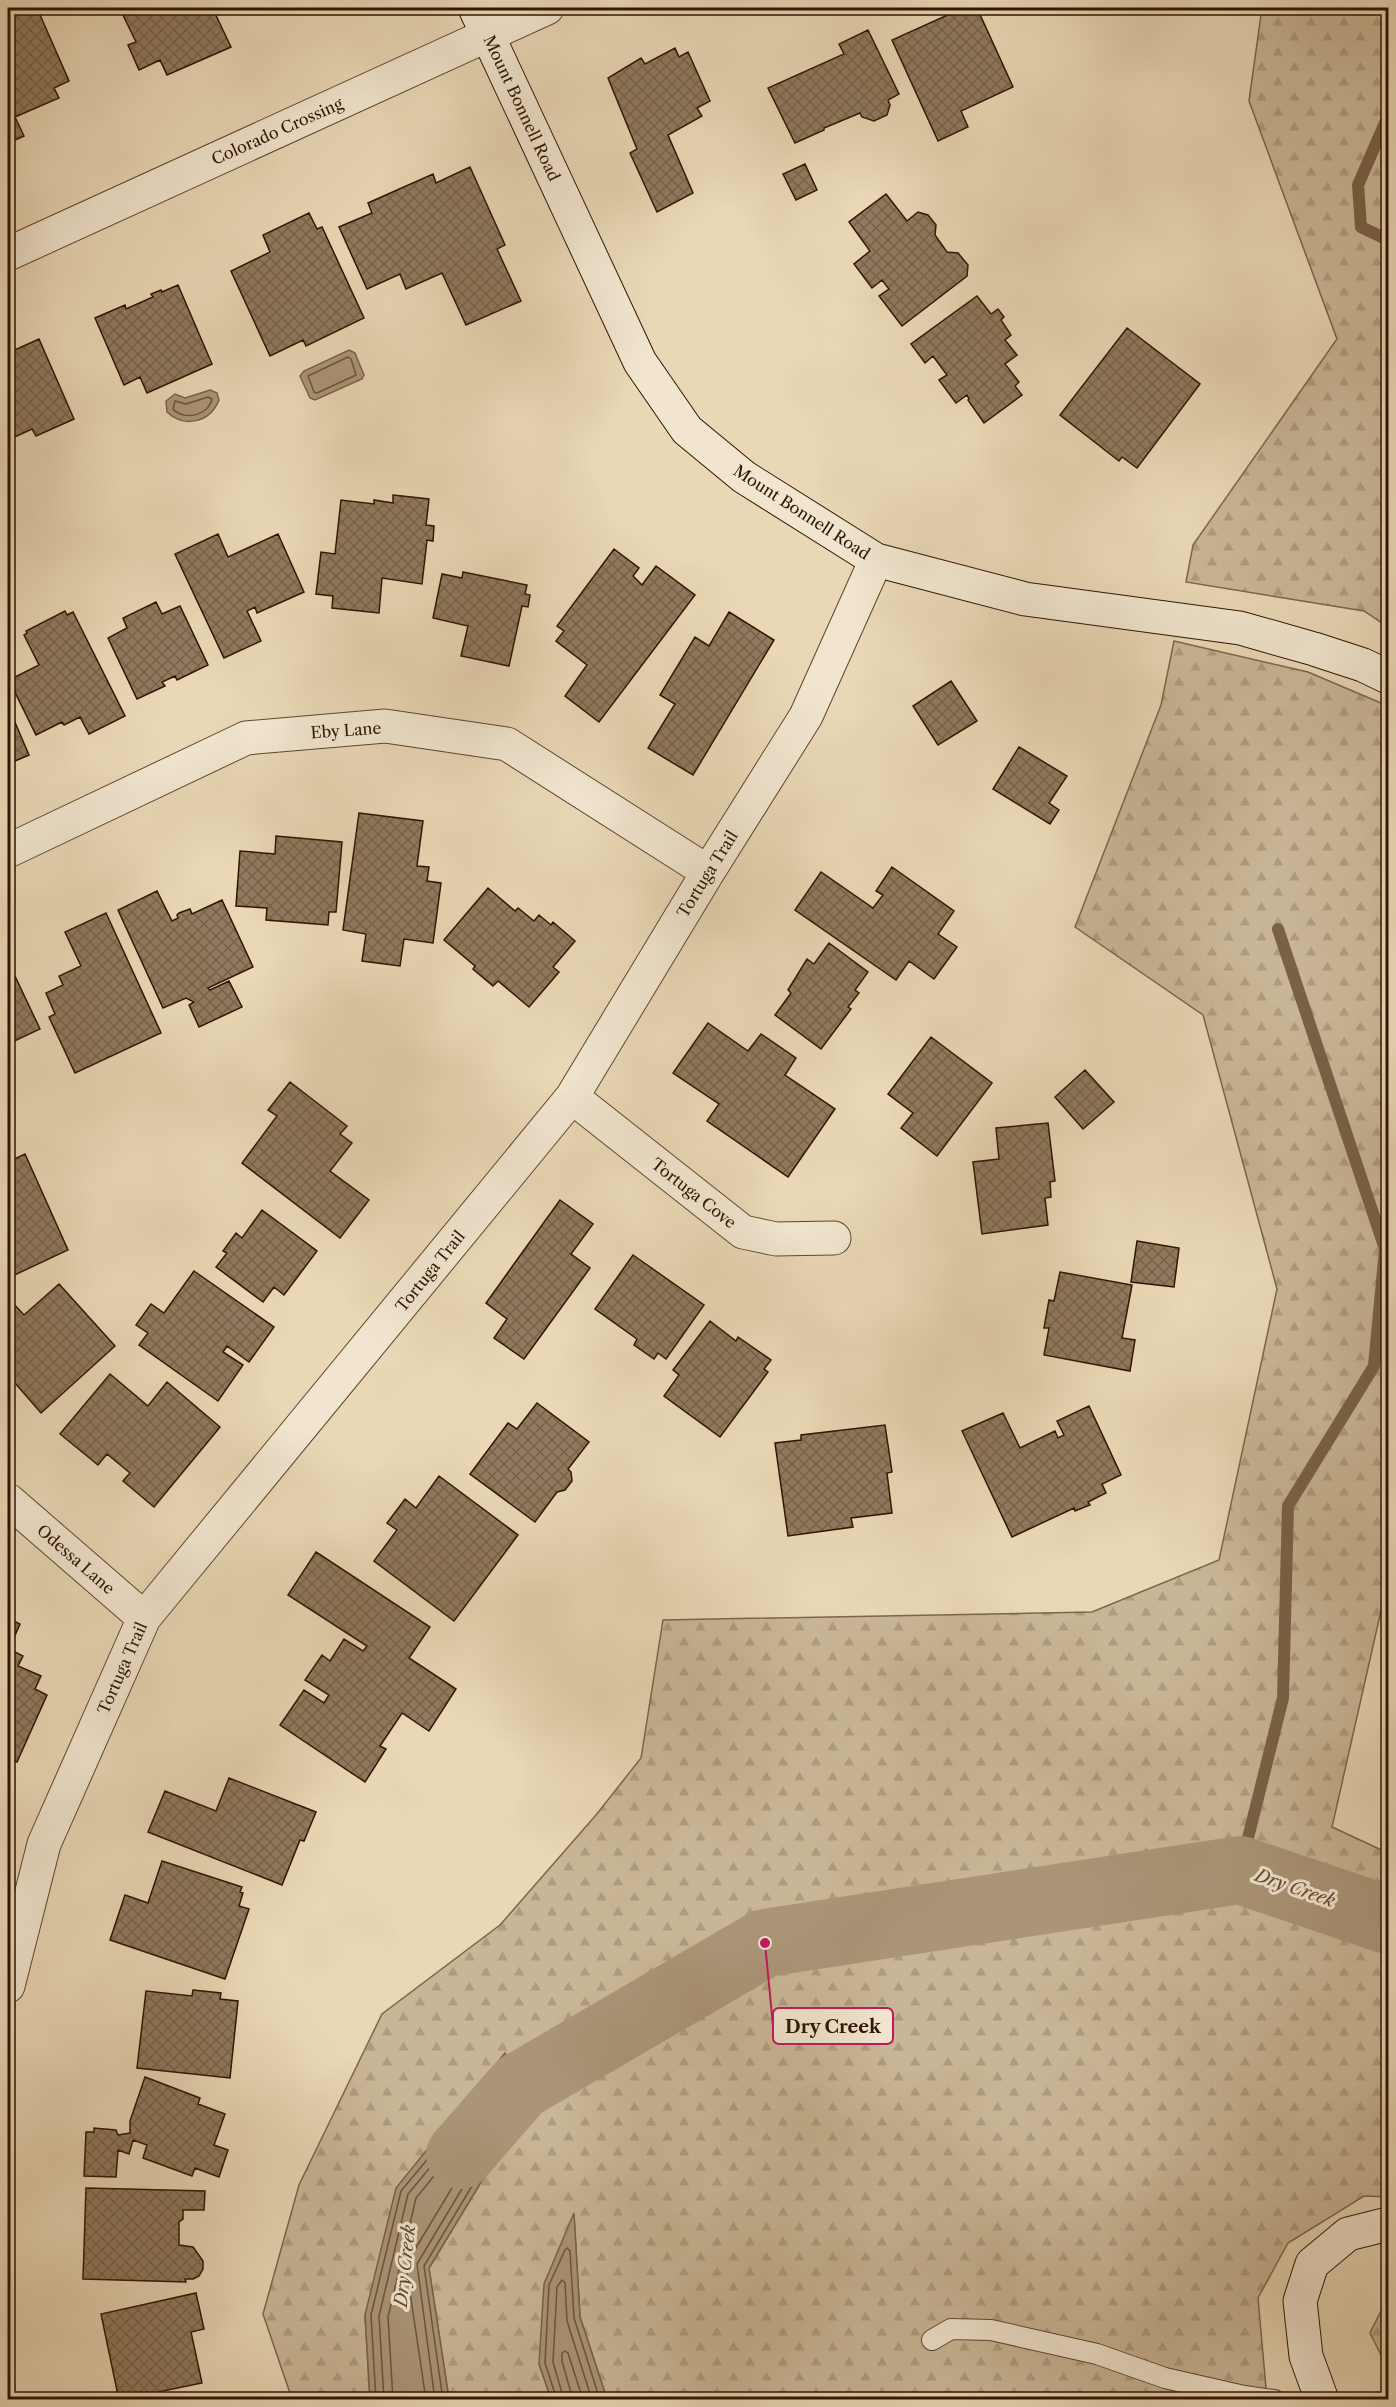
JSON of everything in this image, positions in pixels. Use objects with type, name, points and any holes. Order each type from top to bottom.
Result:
[{"type":"street","name":"Colorado Crossing","points":[[8,254],[482,21],[547,8]]},
{"type":"street","name":"Mount Bonnell Road","points":[[482,21],[640,362],[687,430],[744,477],[876,560],[1024,599],[1240,628],[1324,652],[1363,665],[1389,677]]},
{"type":"street","name":"Tortuga Trail","points":[[8,1986],[44,1844],[144,1618],[572,1097],[708,872],[806,716],[876,560]]},
{"type":"street","name":"Eby Lane","points":[[8,851],[246,738],[385,726],[507,744],[708,872]]},
{"type":"street","name":"Tortuga Cove","points":[[572,1097],[743,1232],[776,1239],[834,1238]]},
{"type":"street","name":"Odessa Lane","points":[[8,1500],[144,1618]]},
{"type":"street","points":[[1322,2400],[1306,2356],[1300,2301],[1312,2264],[1348,2234],[1389,2224]]},
{"type":"lane","points":[[932,2340],[951,2329],[991,2330],[1097,2354],[1165,2378],[1244,2396],[1274,2400]]},
{"type":"green space","points":[[1262,8],[1388,8],[1388,627],[1364,611],[1186,582],[1193,545],[1337,339],[1249,101]]},
{"type":"green space","points":[[1174,641],[1308,672],[1388,706],[1388,1580],[1332,1827],[1388,1853],[1388,2197],[1364,2196],[1288,2243],[1258,2298],[1267,2399],[607,2399],[580,2317],[574,2215],[539,2364],[551,2399],[449,2399],[429,2268],[492,2164],[530,2108],[365,2315],[370,2399],[292,2399],[263,2314],[299,2185],[382,2014],[500,1925],[596,1815],[641,1758],[663,1620],[1092,1612],[1219,1560],[1277,1289],[1203,1015],[1075,927],[1161,705]]},
{"type":"green space","points":[[1388,2297],[1388,2369],[1370,2333]]},
{"type":"water","points":[[349,350],[355,353],[364,375],[362,379],[315,400],[310,398],[300,376],[304,371]]},
{"type":"water","points":[[210,390],[217,393],[219,400],[215,408],[203,418],[196,421],[181,420],[167,412],[166,401],[175,394],[185,398]]},
{"type":"water","points":[[505,2053],[530,2108],[492,2164],[429,2268],[449,2399],[370,2399],[365,2315],[396,2188]]},
{"type":"water","points":[[574,2213],[580,2317],[607,2399],[551,2399],[539,2364],[544,2284]]},
{"type":"building","points":[[8,8],[37,8],[69,81],[54,88],[59,98],[15,117],[24,136],[8,143]]},
{"type":"building","points":[[114,8],[218,8],[213,9],[231,47],[167,75],[160,60],[139,70],[128,45],[136,42],[121,11],[116,13]]},
{"type":"building","points":[[963,8],[977,8],[1013,87],[961,111],[968,127],[938,141],[892,40]]},
{"type":"building","points":[[868,30],[899,94],[888,100],[890,105],[887,115],[874,121],[862,117],[860,113],[795,143],[768,88],[844,54],[839,44]]},
{"type":"building","points":[[675,48],[679,57],[688,52],[710,101],[697,108],[702,116],[668,135],[693,193],[657,212],[630,153],[637,149],[608,78],[641,58],[645,64]]},
{"type":"building","points":[[805,164],[817,190],[796,200],[783,174]]},
{"type":"building","points":[[470,167],[505,245],[497,249],[521,301],[466,325],[442,273],[406,289],[400,274],[367,289],[339,227],[372,213],[368,203],[433,174],[436,183]]},
{"type":"building","points":[[886,194],[907,221],[918,212],[928,215],[936,225],[935,235],[947,252],[958,253],[968,265],[967,276],[902,326],[879,296],[889,289],[882,280],[872,288],[854,264],[870,251],[849,222]]},
{"type":"building","points":[[309,213],[317,229],[322,227],[364,318],[306,346],[303,340],[270,356],[231,271],[270,252],[263,235]]},
{"type":"building","points":[[178,285],[212,364],[147,393],[140,377],[124,385],[95,318],[125,305],[126,309],[153,297],[151,294]]},
{"type":"building","points":[[977,296],[991,314],[998,309],[1004,317],[1001,320],[1011,335],[1005,340],[1017,355],[1005,364],[1019,382],[1015,386],[1022,395],[984,423],[967,395],[956,403],[939,380],[947,375],[933,356],[925,363],[911,344]]},
{"type":"building","points":[[1127,328],[1200,384],[1137,468],[1122,457],[1119,461],[1060,415]]},
{"type":"building","points":[[39,339],[74,419],[36,436],[32,429],[8,440],[8,353]]},
{"type":"building","points":[[393,495],[429,499],[426,525],[434,526],[433,541],[427,540],[422,584],[382,578],[379,613],[332,608],[333,596],[316,594],[321,552],[335,554],[341,500],[374,504],[374,500],[393,503]]},
{"type":"building","points":[[218,534],[228,557],[278,534],[304,592],[257,613],[255,607],[247,611],[261,641],[224,658],[175,554]]},
{"type":"building","points":[[614,549],[639,568],[633,576],[642,585],[656,566],[695,595],[599,722],[565,696],[587,665],[556,641],[564,631],[557,626]]},
{"type":"building","points":[[463,572],[527,585],[525,594],[530,595],[528,607],[522,606],[509,666],[461,656],[468,626],[433,618],[442,574],[462,578]]},
{"type":"building","points":[[156,602],[162,614],[180,606],[208,665],[177,680],[175,676],[162,682],[165,686],[137,699],[108,638],[127,628],[123,618]]},
{"type":"building","points":[[65,611],[67,615],[73,612],[125,716],[89,734],[80,717],[64,725],[62,722],[36,735],[9,680],[39,665],[24,635],[26,631]]},
{"type":"building","points":[[729,612],[774,640],[693,775],[648,748],[675,704],[660,695],[695,637],[709,646]]},
{"type":"building","points":[[951,681],[977,721],[938,745],[913,706]]},
{"type":"building","points":[[8,706],[29,755],[8,764]]},
{"type":"building","points":[[1019,747],[1067,776],[1049,803],[1059,810],[1050,824],[993,789]]},
{"type":"building","points":[[359,813],[423,821],[417,866],[429,867],[427,881],[441,883],[433,943],[404,939],[400,966],[362,961],[366,934],[343,930]]},
{"type":"building","points":[[276,836],[342,842],[336,912],[329,912],[328,925],[266,920],[267,908],[236,906],[240,851],[275,854]]},
{"type":"building","points":[[892,867],[954,911],[938,934],[957,947],[934,979],[909,961],[896,980],[795,910],[821,872],[873,908],[883,895],[876,891]]},
{"type":"building","points":[[488,888],[515,911],[518,908],[534,921],[539,915],[551,925],[553,922],[575,941],[553,967],[559,972],[529,1007],[498,981],[493,986],[473,969],[475,966],[444,940]]},
{"type":"building","points":[[157,891],[172,921],[178,918],[179,913],[190,909],[192,914],[222,900],[253,967],[208,988],[210,990],[229,981],[242,1007],[199,1027],[189,1005],[194,1002],[186,998],[163,1008],[118,910]]},
{"type":"building","points":[[106,913],[161,1033],[75,1073],[49,1017],[55,1014],[46,993],[63,985],[59,976],[81,966],[65,932]]},
{"type":"building","points":[[829,943],[868,972],[855,990],[859,993],[848,1007],[851,1009],[821,1049],[775,1015],[791,993],[788,990],[807,959],[814,964]]},
{"type":"building","points":[[14,974],[40,1029],[8,1044],[8,977]]},
{"type":"building","points":[[708,1023],[748,1051],[761,1034],[796,1058],[785,1075],[835,1109],[788,1177],[707,1121],[719,1104],[673,1073]]},
{"type":"building","points":[[931,1037],[992,1083],[937,1156],[901,1128],[913,1113],[888,1094]]},
{"type":"building","points":[[1085,1070],[1114,1102],[1083,1129],[1055,1097]]},
{"type":"building","points":[[290,1082],[347,1126],[340,1134],[352,1143],[330,1171],[369,1200],[340,1238],[242,1163],[277,1116],[268,1110]]},
{"type":"building","points":[[1048,1123],[1055,1181],[1050,1182],[1051,1197],[1045,1198],[1048,1225],[982,1234],[973,1162],[999,1159],[996,1128]]},
{"type":"building","points":[[25,1154],[68,1250],[8,1278],[8,1162]]},
{"type":"building","points":[[560,1200],[593,1224],[571,1254],[590,1268],[524,1359],[494,1338],[507,1319],[486,1303]]},
{"type":"building","points":[[262,1210],[317,1251],[284,1295],[274,1287],[263,1302],[216,1267],[227,1253],[223,1251],[236,1233],[242,1238]]},
{"type":"building","points":[[1137,1241],[1179,1248],[1174,1287],[1131,1282]]},
{"type":"building","points":[[633,1255],[704,1305],[666,1359],[658,1353],[654,1359],[634,1345],[637,1339],[595,1309]]},
{"type":"building","points":[[194,1271],[274,1327],[249,1362],[227,1346],[223,1352],[243,1365],[218,1401],[139,1345],[148,1333],[136,1325],[151,1304],[164,1313]]},
{"type":"building","points":[[1060,1272],[1132,1285],[1122,1338],[1135,1340],[1130,1371],[1044,1355],[1049,1328],[1044,1328],[1049,1300],[1054,1301]]},
{"type":"building","points":[[59,1284],[115,1346],[41,1413],[8,1375],[8,1306],[12,1302],[24,1315]]},
{"type":"building","points":[[710,1321],[736,1341],[738,1337],[771,1360],[764,1369],[768,1372],[720,1437],[664,1396],[679,1375],[673,1370]]},
{"type":"building","points":[[110,1374],[148,1406],[167,1382],[220,1427],[154,1507],[123,1481],[130,1473],[107,1454],[98,1465],[60,1434]]},
{"type":"building","points":[[537,1403],[589,1442],[568,1469],[571,1472],[572,1481],[565,1490],[557,1492],[535,1522],[470,1474],[508,1423],[517,1429]]},
{"type":"building","points":[[1089,1406],[1121,1475],[1102,1484],[1106,1493],[1088,1502],[1090,1505],[1075,1511],[1074,1508],[1012,1537],[962,1431],[1003,1413],[1020,1448],[1055,1431],[1058,1438],[1064,1435],[1057,1421]]},
{"type":"building","points":[[885,1425],[892,1472],[887,1473],[892,1513],[851,1518],[853,1527],[788,1536],[775,1443],[801,1440],[801,1435]]},
{"type":"building","points":[[439,1476],[518,1535],[454,1621],[374,1561],[397,1530],[387,1523],[405,1499],[416,1508]]},
{"type":"building","points":[[316,1552],[430,1627],[409,1658],[456,1689],[429,1731],[402,1713],[380,1746],[386,1749],[365,1782],[280,1725],[304,1690],[324,1703],[329,1695],[305,1680],[322,1655],[330,1661],[344,1639],[363,1651],[367,1646],[288,1595]]},
{"type":"building","points":[[8,1618],[20,1624],[9,1649],[23,1656],[18,1666],[41,1676],[35,1689],[47,1695],[17,1762],[8,1758]]},
{"type":"building","points":[[229,1778],[316,1812],[304,1841],[300,1840],[282,1885],[148,1832],[165,1791],[216,1811]]},
{"type":"building","points":[[162,1861],[242,1887],[240,1892],[243,1893],[239,1906],[249,1909],[225,1979],[110,1940],[125,1895],[148,1903]]},
{"type":"building","points":[[193,1990],[221,1993],[220,1999],[238,2001],[230,2078],[137,2068],[146,1991],[192,1996]]},
{"type":"building","points":[[145,2077],[200,2098],[198,2104],[225,2114],[214,2145],[228,2150],[219,2177],[195,2168],[192,2176],[143,2158],[147,2145],[133,2140],[129,2154],[118,2150],[116,2177],[84,2176],[86,2132],[94,2132],[94,2128],[116,2130],[118,2135],[130,2133],[130,2121]]},
{"type":"building","points":[[86,2188],[205,2191],[204,2210],[183,2210],[183,2219],[179,2222],[179,2245],[193,2247],[203,2261],[203,2269],[199,2276],[185,2279],[186,2282],[83,2279]]},
{"type":"building","points":[[196,2293],[204,2329],[191,2332],[202,2383],[119,2400],[101,2314]]},
{"type":"waterway","points":[[1388,116],[1358,185],[1361,227],[1388,240]]},
{"type":"waterway","points":[[1240,1870],[1283,1698],[1288,1506],[1374,1366],[1385,1249],[1278,929]]},
{"type":"waterway","name":"Dry Creek","points":[[460,2155],[520,2086],[765,1943],[1240,1870],[1388,1920]]},
{"type":"place","name":"Dry Creek","points":[[765,1943]]}]
